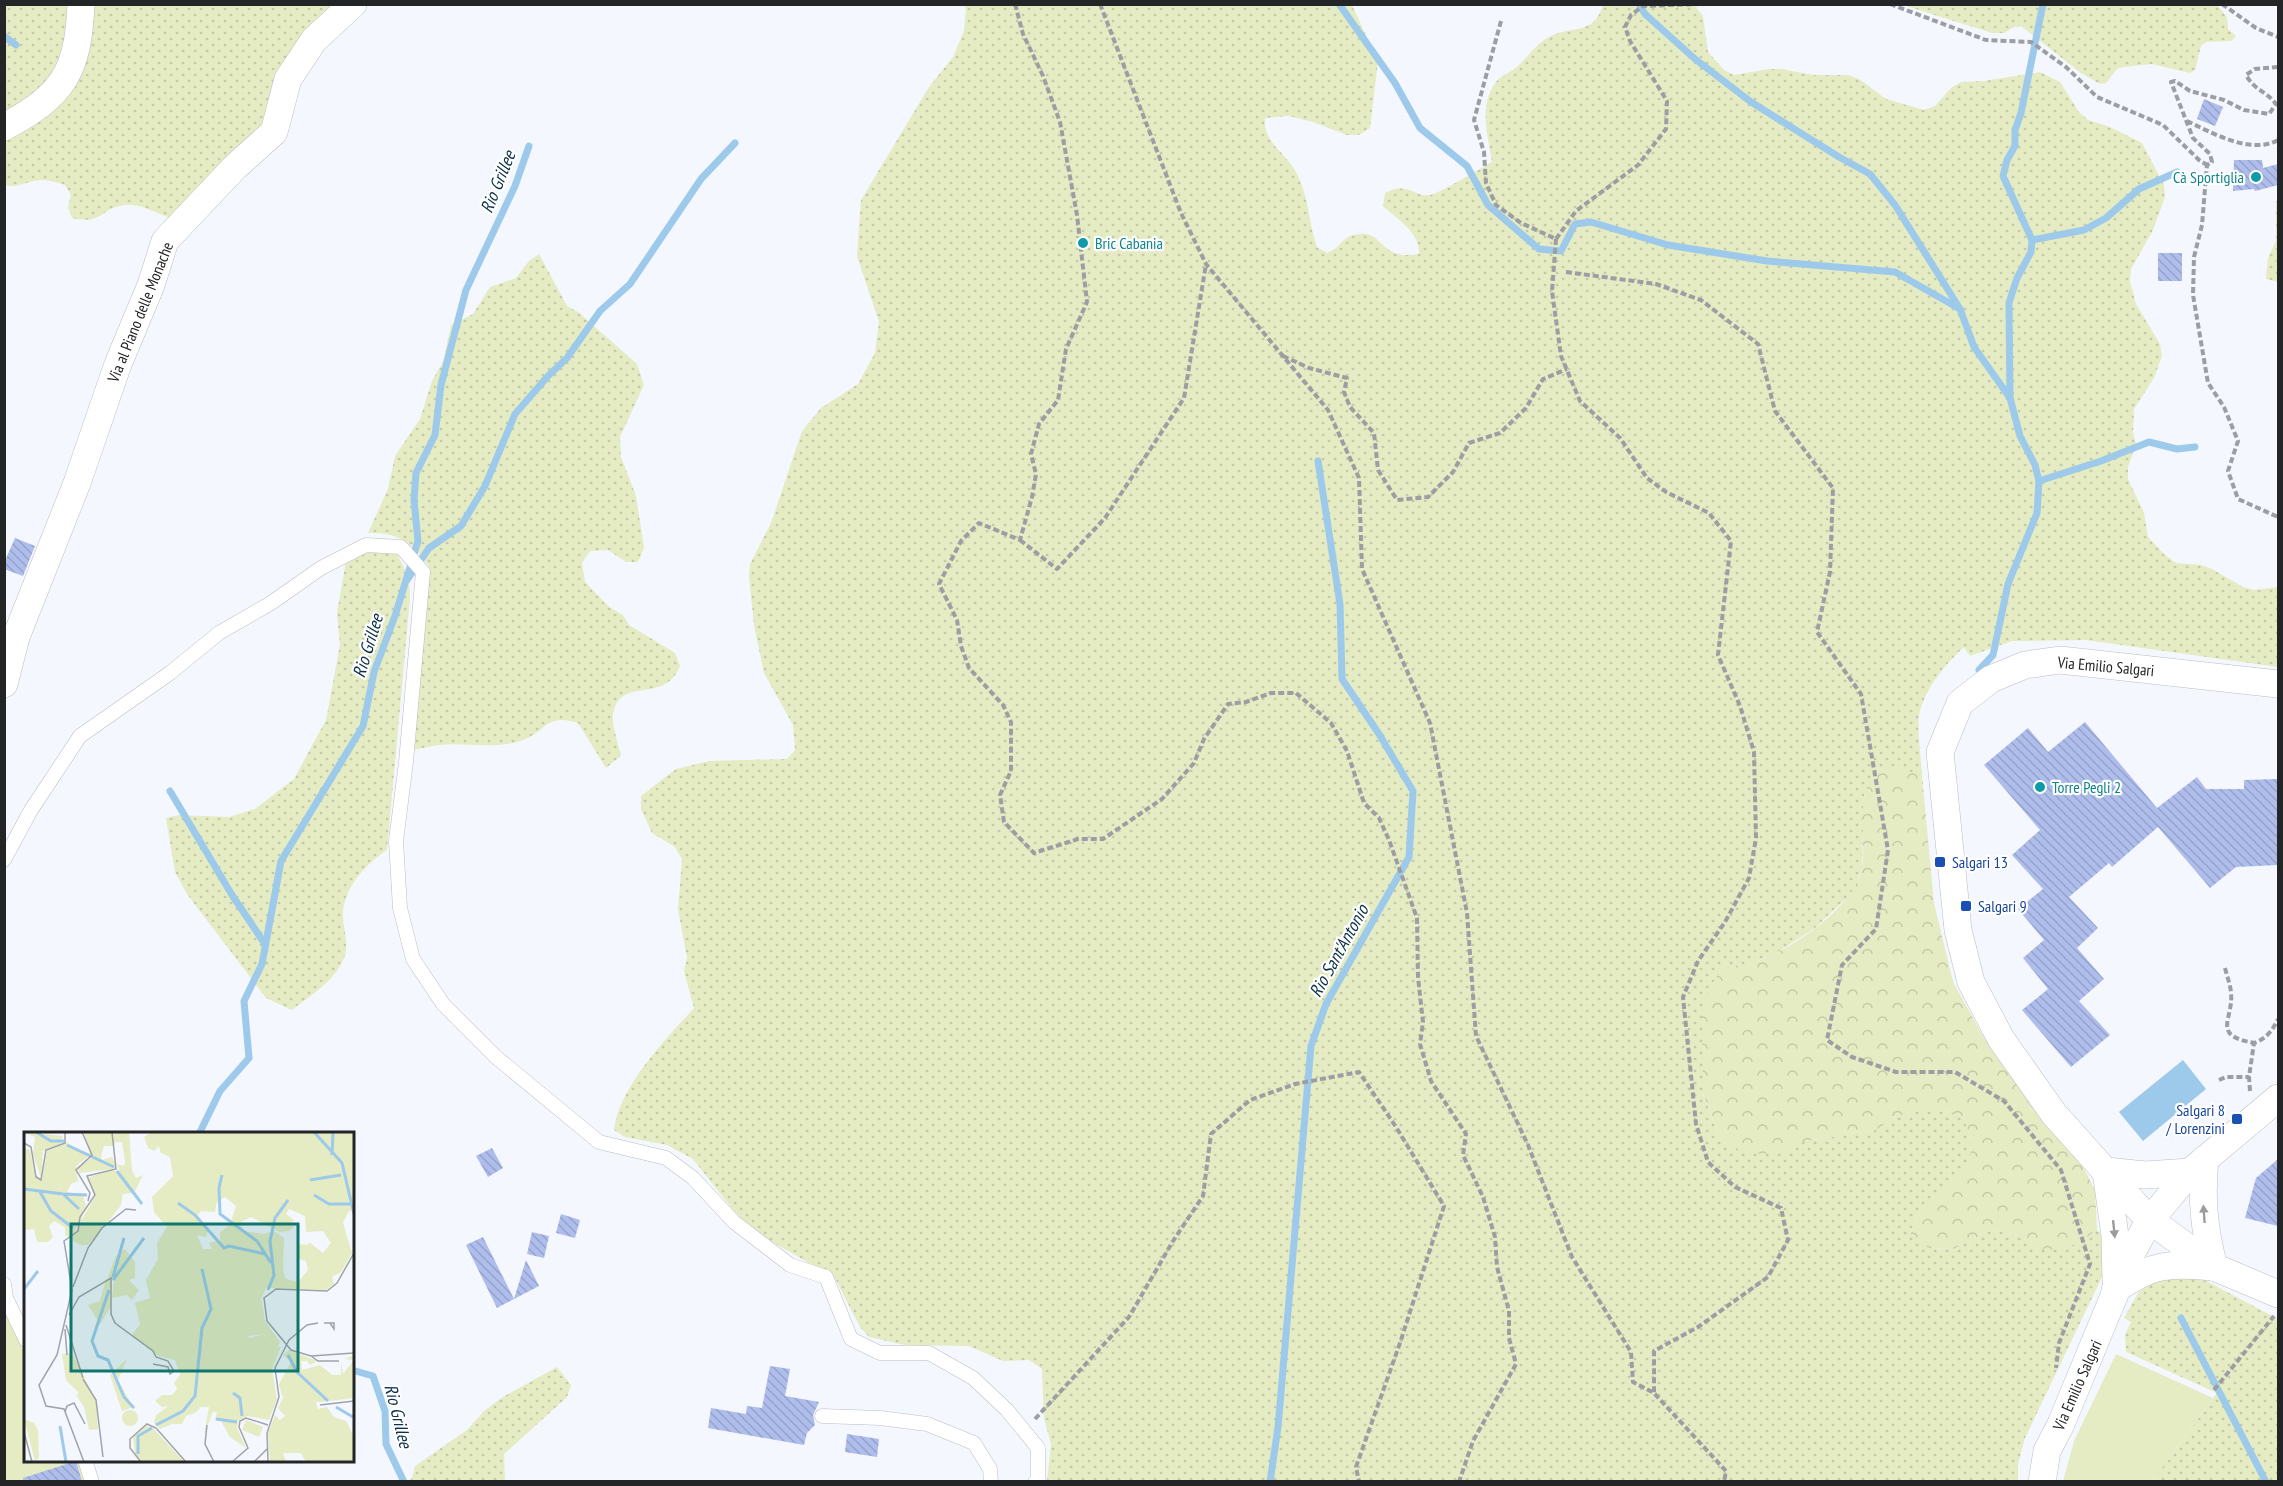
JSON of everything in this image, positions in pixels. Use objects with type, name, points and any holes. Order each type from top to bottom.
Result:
[{"type":"street","points":[[4,127],[49,99],[64,78],[74,61],[81,4]]},
{"type":"street","name":"Via al Piano delle Monache","points":[[10,640],[77,483],[118,364],[151,285],[165,241],[273,132],[288,78],[314,40],[352,4]]},
{"type":"street","points":[[6,677],[10,640]]},
{"type":"street","name":"Via Emilio Salgari","points":[[2150,1220],[2054,1114],[2001,1039],[1971,982],[1958,930],[1940,752],[1960,703],[1991,679],[2025,664],[2060,660],[2278,684]]},
{"type":"street","name":"Via Emilio Salgari","points":[[2042,1482],[2047,1450],[2082,1373],[2115,1290],[2150,1220],[2198,1166],[2270,1105]]},
{"type":"street","points":[[2106,1171],[2145,1175],[2198,1166],[2206,1235],[2214,1267]]},
{"type":"street","name":"Via Emilio Salgari","points":[[2106,1171],[2115,1236],[2115,1290]]},
{"type":"street","points":[[2150,1220],[2214,1267],[2278,1294]]},
{"type":"street","points":[[2115,1290],[2137,1274],[2158,1267],[2182,1265],[2214,1267]]},
{"type":"lane","points":[[4,860],[31,810],[80,736],[170,673],[219,633],[271,603],[321,568],[366,545],[401,547],[423,572],[406,762],[396,841],[400,908],[413,958],[443,1004],[496,1057],[599,1142],[666,1158],[693,1178],[734,1222],[790,1265],[826,1277],[851,1339],[880,1353],[929,1353],[973,1378],[1007,1410],[1038,1448],[1038,1479],[1035,1482]]},
{"type":"lane","points":[[4,1284],[6,1298],[24,1336]]},
{"type":"lane","points":[[822,1416],[880,1418],[927,1424],[974,1443],[990,1469],[991,1482]]},
{"type":"lane","points":[[85,1462],[92,1482]]},
{"type":"path","points":[[1015,4],[1023,33],[1060,122],[1077,215],[1087,295],[1087,302],[1066,349],[1058,400],[1039,424],[1031,454],[1036,474],[1020,540]]},
{"type":"path","points":[[1100,4],[1181,213],[1206,264],[1328,410],[1359,478],[1362,569],[1430,723],[1467,913],[1476,1036],[1528,1145],[1572,1257],[1630,1352],[1633,1382],[1654,1393],[1726,1471],[1725,1482]]},
{"type":"path","points":[[1654,1393],[1654,1351],[1698,1327],[1768,1277],[1788,1240],[1781,1208],[1735,1187],[1708,1162],[1696,1124],[1683,997],[1698,961],[1725,922],[1749,878],[1756,838],[1754,752],[1740,706],[1718,655],[1731,541],[1709,513],[1666,492],[1647,478],[1620,438],[1580,401],[1561,356],[1552,291],[1556,238],[1576,211],[1638,165],[1666,129],[1667,101],[1630,40],[1626,27],[1631,15],[1643,6],[1700,4]]},
{"type":"path","points":[[1890,4],[1986,40],[2031,42],[2066,67],[2097,97],[2163,125],[2207,165]]},
{"type":"path","points":[[2222,4],[2256,28],[2278,37]]},
{"type":"path","points":[[1501,21],[1474,120],[1484,152],[1486,183],[1496,205],[1521,224],[1556,238]]},
{"type":"path","points":[[2207,165],[2212,162],[2210,154],[2193,138],[2171,82],[2175,81],[2190,91],[2224,100],[2244,110],[2269,114],[2276,104],[2269,95],[2253,87],[2247,75],[2255,69],[2278,67]]},
{"type":"path","points":[[2186,121],[2237,143],[2271,144],[2278,140]]},
{"type":"path","points":[[2207,165],[2202,225],[2194,257],[2193,295],[2208,383],[2224,407],[2238,441],[2228,471],[2238,499],[2278,517]]},
{"type":"path","points":[[1206,264],[1184,398],[1105,518],[1057,569],[1020,540],[979,523],[961,541],[939,584],[957,620],[961,646],[969,668],[1003,705],[1011,722],[1011,771],[1000,795],[1004,822],[1034,853],[1078,839],[1102,839],[1162,799],[1194,763],[1204,740],[1228,704],[1246,702],[1271,693],[1296,693],[1331,723],[1347,751],[1364,803],[1379,818],[1417,918],[1418,977],[1423,1022],[1420,1044],[1431,1081],[1466,1134],[1464,1155],[1483,1197],[1495,1237],[1497,1267],[1509,1311],[1509,1338],[1516,1364],[1473,1441],[1459,1482]]},
{"type":"path","points":[[1566,272],[1656,284],[1701,300],[1758,344],[1774,411],[1833,488],[1830,572],[1817,632],[1861,694],[1888,850],[1876,929],[1842,965],[1827,1040],[1852,1057],[1896,1072],[1955,1072],[2004,1101],[2061,1170],[2090,1264],[2059,1343],[2055,1375]]},
{"type":"path","points":[[1283,356],[1309,368],[1347,378],[1344,392],[1350,407],[1374,433],[1378,470],[1397,500],[1428,497],[1454,472],[1469,443],[1500,433],[1526,408],[1543,379],[1567,369]]},
{"type":"path","points":[[2225,968],[2231,994],[2227,1029],[2235,1037],[2254,1043],[2270,1033],[2278,1019]]},
{"type":"path","points":[[2254,1043],[2249,1077],[2250,1093],[2270,1105]]},
{"type":"path","points":[[1024,1430],[1129,1317],[1173,1241],[1203,1196],[1211,1134],[1250,1100],[1295,1084],[1359,1072],[1444,1206],[1400,1343],[1356,1467],[1359,1482]]},
{"type":"path","points":[[2219,1080],[2226,1077],[2249,1077]]},
{"type":"path","points":[[2214,1390],[2278,1311]]},
{"type":"green space","points":[[5,5],[73,5],[60,63],[40,92],[5,115]]},
{"type":"green space","points":[[87,5],[347,5],[275,115],[170,218],[142,207],[125,205],[111,209],[96,218],[82,220],[72,218],[68,207],[71,195],[65,185],[42,180],[17,186],[5,185],[4,134],[32,122]]},
{"type":"green space","points":[[964,5],[1352,5],[1378,61],[1370,128],[1359,135],[1347,135],[1289,116],[1265,118],[1265,126],[1270,139],[1299,178],[1317,247],[1327,253],[1350,236],[1368,234],[1395,253],[1419,254],[1416,239],[1412,233],[1383,206],[1385,193],[1405,189],[1424,195],[1435,194],[1492,162],[1486,111],[1490,91],[1496,82],[1516,68],[1548,38],[1561,32],[1583,28],[1595,21],[1603,5],[1694,5],[1703,16],[1708,52],[1724,70],[1734,75],[1781,69],[1814,75],[1848,75],[1859,79],[1886,99],[1924,110],[1935,106],[1951,88],[1961,82],[1984,81],[2040,72],[2060,82],[2079,112],[2088,120],[2110,127],[2142,143],[2164,185],[2165,197],[2153,230],[2131,269],[2130,281],[2136,304],[2160,344],[2162,356],[2154,378],[2134,409],[2133,433],[2136,444],[2128,467],[2128,479],[2144,513],[2148,537],[2176,563],[2201,565],[2243,587],[2254,590],[2278,587],[2278,667],[2086,640],[2012,641],[1970,656],[1964,647],[1930,687],[1919,716],[1923,786],[1919,776],[1864,795],[1862,867],[1854,891],[1815,928],[1773,955],[1749,964],[1723,968],[1703,1094],[1719,1136],[1784,1151],[1805,1141],[1876,1130],[1896,1117],[1919,1109],[1943,1109],[1964,1117],[1970,1139],[1971,1155],[1968,1167],[1920,1213],[1910,1234],[1929,1248],[1953,1249],[1994,1229],[2018,1235],[2038,1249],[2082,1242],[2097,1229],[2106,1243],[2102,1277],[2025,1438],[2018,1464],[2018,1481],[1047,1481],[1051,1444],[1044,1418],[1042,1369],[1029,1360],[1003,1361],[969,1346],[905,1345],[869,1337],[860,1327],[835,1278],[771,1241],[738,1216],[693,1159],[667,1145],[625,1137],[614,1130],[618,1114],[634,1081],[657,1049],[694,1008],[684,971],[687,958],[678,909],[682,859],[675,847],[652,833],[641,809],[641,796],[676,769],[709,761],[787,759],[795,750],[793,725],[764,673],[754,625],[750,564],[771,523],[802,431],[821,408],[858,384],[875,353],[879,322],[857,256],[861,200],[929,87],[953,57],[964,31],[966,10]]},
{"type":"green space","points":[[1903,5],[2217,5],[2227,17],[2228,29],[2236,36],[2231,41],[2206,42],[2201,46],[2195,70],[2190,73],[2152,64],[2123,67],[2117,69],[2106,83],[2100,84],[2081,73],[2021,26],[2004,33],[1992,33]]},
{"type":"green space","points":[[2276,201],[2278,201],[2278,282],[2266,279],[2268,258],[2276,241]]},
{"type":"green space","points":[[539,254],[567,306],[578,312],[637,364],[644,385],[620,437],[621,457],[636,496],[644,548],[638,562],[626,562],[608,550],[590,551],[582,563],[585,582],[609,607],[623,615],[629,625],[675,653],[680,666],[673,678],[664,685],[633,692],[625,695],[618,702],[613,718],[621,756],[606,768],[578,723],[567,720],[553,721],[531,736],[513,743],[439,745],[411,750],[429,566],[417,551],[403,540],[388,534],[368,533],[388,489],[395,456],[420,419],[432,381],[443,362],[451,325],[473,314],[490,287],[516,278],[529,261]]},
{"type":"green space","points":[[365,550],[396,552],[409,577],[410,598],[387,850],[364,869],[348,893],[343,912],[346,952],[340,967],[321,987],[292,1010],[266,998],[187,894],[175,872],[166,818],[179,815],[229,817],[255,809],[294,779],[326,720],[340,645],[337,613],[346,561]]},
{"type":"green space","points":[[1897,765],[1919,776],[1923,786],[1934,903],[1953,982],[1983,1036],[2035,1109],[2078,1157],[2095,1190],[2097,1229],[2082,1242],[2060,1250],[2038,1249],[2018,1235],[1994,1229],[1953,1249],[1929,1248],[1910,1235],[1915,1221],[1931,1200],[1962,1175],[1968,1167],[1971,1155],[1970,1139],[1964,1117],[1943,1109],[1919,1109],[1896,1117],[1876,1130],[1806,1141],[1784,1151],[1761,1154],[1739,1150],[1719,1136],[1703,1093],[1702,1012],[1709,988],[1723,968],[1766,958],[1799,940],[1827,919],[1850,894],[1858,881],[1862,867],[1863,805],[1869,782],[1876,773]]},
{"type":"green space","points":[[2195,1275],[2278,1319],[2278,1481],[2152,1481],[2217,1393],[2126,1352],[2125,1335],[2131,1322],[2124,1318],[2138,1293],[2152,1282]]},
{"type":"green space","points":[[4,1306],[24,1352],[24,1462],[79,1462],[87,1481],[5,1481]]},
{"type":"green space","points":[[2116,1354],[2213,1398],[2152,1481],[2063,1481],[2074,1441]]},
{"type":"green space","points":[[557,1367],[571,1385],[567,1397],[504,1454],[505,1481],[409,1481],[415,1466],[467,1430],[484,1411],[503,1397]]},
{"type":"water","points":[[2183,1060],[2206,1089],[2143,1141],[2119,1112]]},
{"type":"building","points":[[2204,99],[2223,107],[2215,126],[2197,119]]},
{"type":"building","name":"Cà Sportiglia","points":[[2234,160],[2262,160],[2263,168],[2278,164],[2278,185],[2255,191],[2254,189],[2233,191]]},
{"type":"building","points":[[2158,253],[2182,253],[2182,281],[2158,281]]},
{"type":"building","points":[[15,538],[35,546],[23,576],[4,569],[4,563]]},
{"type":"building","points":[[2085,722],[2157,808],[2197,777],[2206,789],[2244,789],[2244,780],[2278,779],[2278,865],[2236,867],[2210,888],[2158,827],[2112,867],[2109,863],[2069,897],[2098,928],[2077,948],[2104,979],[2079,1001],[2110,1035],[2071,1067],[2022,1010],[2048,989],[2023,958],[2044,940],[2018,909],[2043,889],[2012,855],[2040,830],[1984,765],[2028,728],[2048,752]]},
{"type":"building","points":[[492,1148],[503,1168],[488,1177],[476,1156]]},
{"type":"building","points":[[2278,1159],[2278,1226],[2245,1218],[2256,1178]]},
{"type":"building","points":[[561,1214],[580,1220],[575,1238],[556,1233]]},
{"type":"building","points":[[532,1232],[549,1236],[544,1258],[527,1254]]},
{"type":"building","points":[[483,1237],[514,1299],[497,1308],[466,1245]]},
{"type":"building","points":[[526,1260],[539,1286],[514,1299]]},
{"type":"building","points":[[770,1366],[790,1369],[785,1396],[819,1402],[813,1415],[815,1425],[807,1433],[804,1445],[708,1428],[711,1408],[746,1414],[747,1406],[762,1408]]},
{"type":"building","points":[[847,1434],[879,1439],[877,1457],[845,1452]]},
{"type":"building","points":[[76,1462],[82,1482],[23,1482],[23,1478]]},
{"type":"waterway","points":[[1339,4],[1395,83],[1420,128],[1467,166],[1488,205],[1539,249],[1561,251],[1575,224],[1591,222],[1668,245],[1767,261],[1895,272],[1960,309]]},
{"type":"waterway","points":[[1639,4],[1645,14],[1695,59],[1751,102],[1870,174],[1895,205],[1960,309],[1974,347],[2010,398]]},
{"type":"waterway","points":[[1979,670],[1993,655],[2008,584],[2037,513],[2039,481],[2035,465],[2020,436],[2010,398],[2009,303],[2017,278],[2031,252],[2032,240],[2003,176],[2007,160],[2015,146],[2015,130],[2021,113],[2043,4]]},
{"type":"waterway","points":[[4,36],[16,45]]},
{"type":"waterway","points":[[407,580],[429,548],[461,526],[485,486],[515,414],[567,358],[600,311],[630,284],[701,179],[735,143]]},
{"type":"waterway","name":"Rio Grillee","points":[[200,1132],[220,1091],[249,1058],[244,1001],[262,964],[281,861],[363,726],[374,672],[395,616],[418,541],[414,500],[416,473],[435,435],[441,385],[466,290],[515,186],[529,146]]},
{"type":"waterway","points":[[2032,240],[2084,230],[2106,218],[2139,189],[2177,172]]},
{"type":"waterway","points":[[2039,481],[2101,461],[2149,442],[2177,449],[2195,447]]},
{"type":"waterway","name":"Rio Sant'Antonio","points":[[1270,1482],[1278,1427],[1311,1046],[1326,1004],[1409,857],[1413,791],[1379,734],[1342,679],[1340,604],[1318,461]]},
{"type":"waterway","points":[[170,791],[232,895],[265,944]]},
{"type":"waterway","points":[[2181,1318],[2266,1482]]},
{"type":"waterway","name":"Rio Grillee","points":[[354,1371],[373,1376],[385,1411],[386,1444],[404,1482]]},
{"type":"place","name":"Cà Sportiglia","points":[[2256,177]]},
{"type":"place","name":"Bric Cabania","points":[[1083,243]]},
{"type":"place","name":"Torre Pegli 2","points":[[2040,787]]},
{"type":"place","name":"Salgari 13","points":[[1940,862]]},
{"type":"place","name":"Salgari 9","points":[[1966,906]]},
{"type":"place","name":"Salgari 8 / Lorenzini","points":[[2237,1119]]}]
